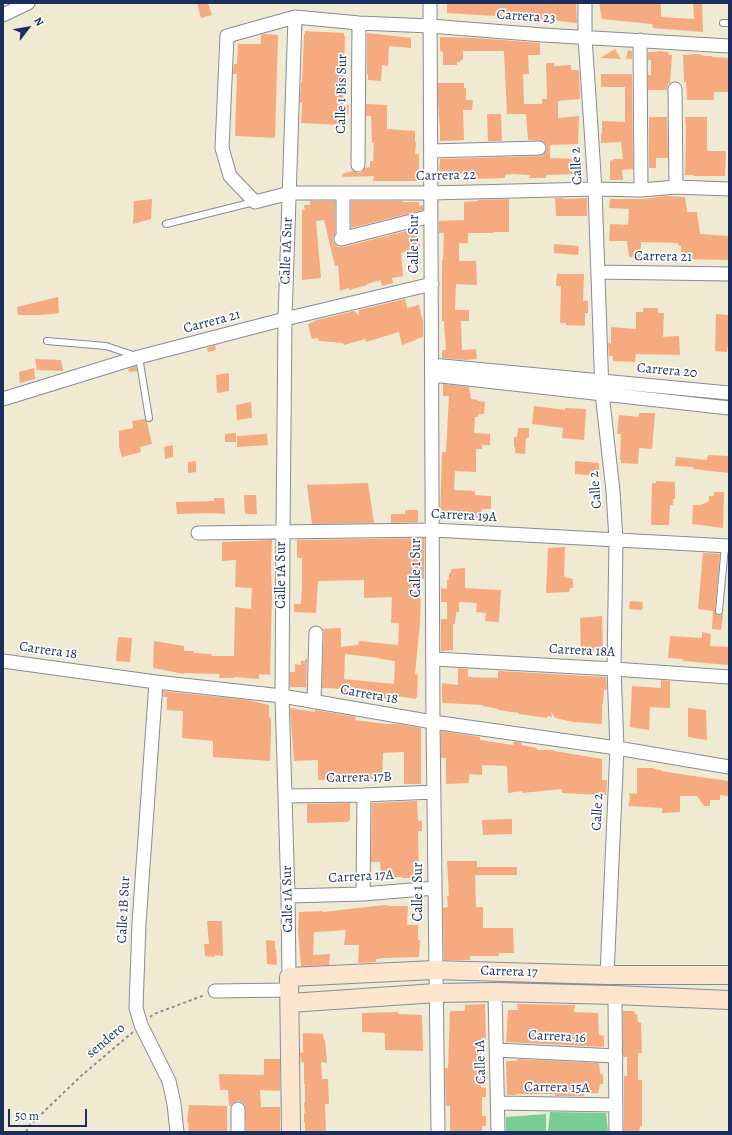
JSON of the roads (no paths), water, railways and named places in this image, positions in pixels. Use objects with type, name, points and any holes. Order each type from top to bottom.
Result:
[{"type":"street","points":[[3,15],[28,3]]},
{"type":"street","name":"Calle 1 Sur","points":[[430,3],[434,659],[433,722],[438,1132]]},
{"type":"street","name":"Calle 2","points":[[585,3],[585,37],[595,189],[602,388],[613,491],[616,540],[614,669],[617,748],[607,975]]},
{"type":"street","name":"Carrera 23","points":[[255,202],[230,176],[222,148],[227,36],[296,17],[359,23],[430,26],[543,35],[729,46]]},
{"type":"street","name":"Calle 1A Sur","points":[[291,1132],[288,896],[282,696],[282,532],[285,320],[296,17]]},
{"type":"street","name":"Calle 1 Bis Sur","points":[[358,165],[359,23]]},
{"type":"street","points":[[640,40],[642,190]]},
{"type":"street","points":[[675,89],[676,187]]},
{"type":"street","points":[[431,151],[538,148]]},
{"type":"street","name":"Carrera 22","points":[[255,202],[290,193],[431,193],[595,189],[642,190],[676,187],[729,190]]},
{"type":"street","points":[[343,193],[342,236],[431,216]]},
{"type":"street","name":"Carrera 21","points":[[598,272],[729,274]]},
{"type":"street","name":"Carrera 21","points":[[3,399],[139,357],[432,284]]},
{"type":"street","points":[[432,370],[602,388]]},
{"type":"street","name":"Carrera 20","points":[[602,388],[729,393]]},
{"type":"street","name":"Carrera 20","points":[[602,388],[729,408]]},
{"type":"street","name":"Carrera 19A","points":[[198,533],[433,530],[727,546]]},
{"type":"street","points":[[314,702],[316,633]]},
{"type":"street","name":"Carrera 18A","points":[[434,659],[729,677]]},
{"type":"street","name":"Carrera 18","points":[[3,661],[156,682],[282,696],[433,722],[617,748],[729,767]]},
{"type":"street","name":"Calle 1B Sur","points":[[156,682],[139,924],[136,1008],[141,1025],[169,1081],[174,1104],[177,1132]]},
{"type":"street","name":"Carrera 17B","points":[[285,796],[434,792]]},
{"type":"street","points":[[363,894],[364,795]]},
{"type":"street","name":"Carrera 17A","points":[[288,896],[363,894],[435,888]]},
{"type":"street","name":"Carrera 17","points":[[289,990],[435,970],[607,975],[729,975]]},
{"type":"street","points":[[216,991],[289,990]]},
{"type":"street","name":"Carrera 17","points":[[289,990],[436,993],[495,992],[729,1000]]},
{"type":"street","name":"Calle 1A","points":[[495,992],[498,1132]]},
{"type":"street","points":[[615,995],[616,1132]]},
{"type":"street","name":"Carrera 16","points":[[496,1050],[616,1056]]},
{"type":"street","name":"Carrera 15A","points":[[498,1103],[616,1105]]},
{"type":"street","points":[[238,1109],[238,1132]]},
{"type":"lane","name":"Carrera 22","points":[[166,224],[255,202]]},
{"type":"lane","points":[[47,341],[106,346],[139,357],[149,418]]},
{"type":"lane","points":[[719,611],[727,546]]}]
